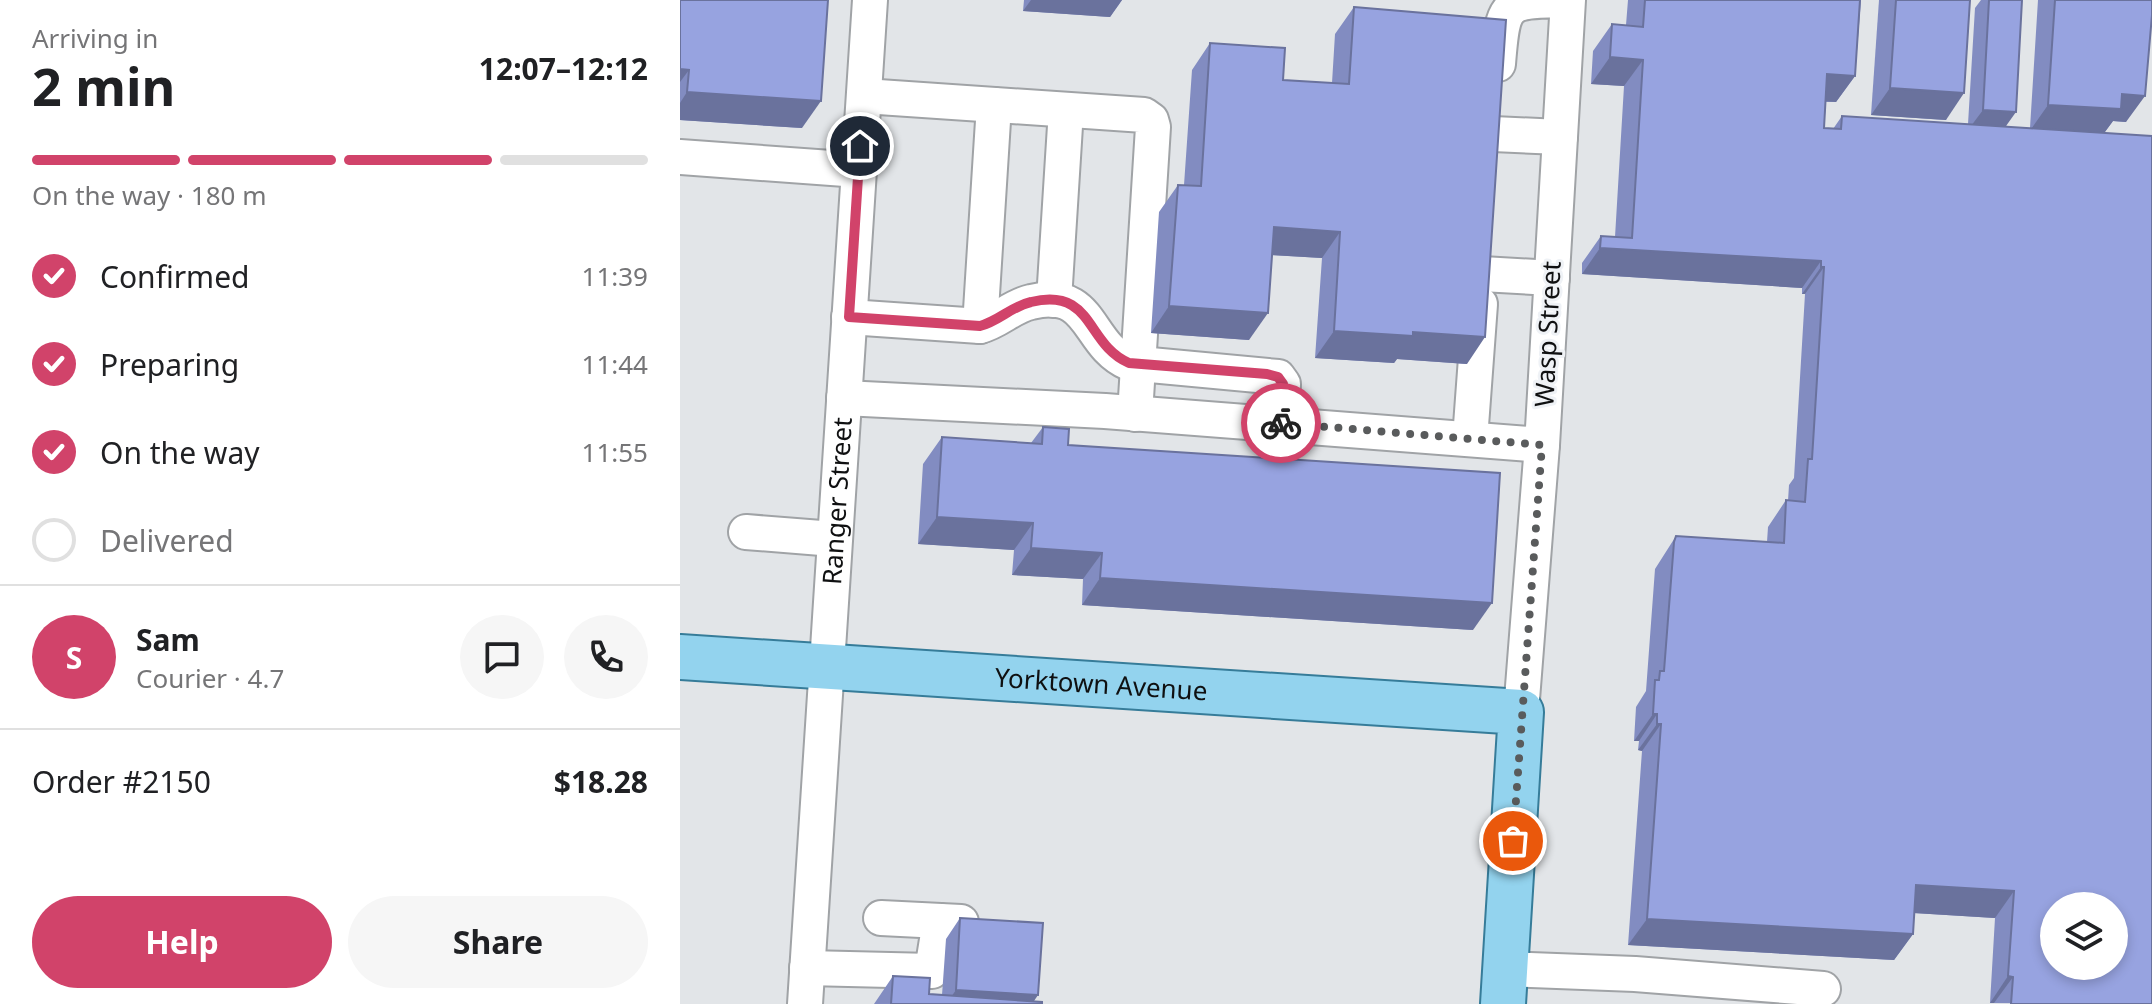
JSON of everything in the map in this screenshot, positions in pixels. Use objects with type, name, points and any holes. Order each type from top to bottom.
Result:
[{"type":"main road","name":"Yorktown Avenue","points":[[680,657],[1521,712]]},
{"type":"main road","name":"Wasp Street","points":[[1504,986],[1521,712]]},
{"type":"street","name":"Ranger Street","points":[[805,1004],[870,0]]},
{"type":"street","points":[[1560,137],[1494,123],[1504,16],[1511,7],[1523,1],[1568,0]]},
{"type":"street","name":"Wasp Street","points":[[1521,712],[1542,445],[1568,0]]},
{"type":"street","points":[[864,96],[1144,115],[1151,120],[1135,414]]},
{"type":"street","points":[[980,326],[994,105]]},
{"type":"street","points":[[1054,300],[1066,110]]},
{"type":"street","points":[[680,157],[859,170]]},
{"type":"street","points":[[1470,439],[1484,258],[1552,278]]},
{"type":"street","points":[[849,317],[980,326],[994,322],[1026,303],[1054,300],[1076,305],[1117,358],[1138,364],[1278,377],[1283,384],[1281,425]]},
{"type":"street","points":[[844,398],[1135,414],[1542,445]]},
{"type":"street","points":[[746,532],[834,539]]},
{"type":"street","points":[[881,918],[998,924]]},
{"type":"street","points":[[807,968],[932,971],[940,921]]},
{"type":"street","points":[[1504,986],[1635,974],[1823,989]]},
{"type":"building","points":[[680,0],[828,0],[821,101],[687,92],[689,70],[680,69]]},
{"type":"building","points":[[1645,0],[1860,0],[1855,76],[1827,74],[1824,128],[1841,129],[1842,116],[2152,136],[2152,1004],[2011,1004],[2013,977],[2008,976],[2014,891],[1916,885],[1913,934],[1647,919],[1661,724],[1657,724],[1657,714],[1653,714],[1655,680],[1659,680],[1660,671],[1664,671],[1674,542],[1676,536],[1784,543],[1786,500],[1805,502],[1808,459],[1812,459],[1824,267],[1821,267],[1821,261],[1600,248],[1601,236],[1632,238],[1643,60],[1610,57],[1612,24],[1643,27]]},
{"type":"building","points":[[1896,0],[1970,0],[1964,93],[1890,88]]},
{"type":"building","points":[[1989,0],[2022,0],[2016,112],[1983,110]]},
{"type":"building","points":[[2055,0],[2152,0],[2145,96],[2122,94],[2121,109],[2048,105]]},
{"type":"building","points":[[1354,7],[1506,20],[1485,337],[1334,331],[1340,232],[1274,227],[1268,313],[1169,306],[1178,185],[1201,186],[1210,43],[1285,48],[1283,80],[1349,84]]},
{"type":"building","points":[[1043,427],[1069,429],[1068,445],[1500,473],[1492,603],[1100,578],[1102,553],[1031,548],[1033,523],[937,517],[942,437],[1042,444]]},
{"type":"building","points":[[960,918],[1043,923],[1038,995],[956,990]]},
{"type":"building","points":[[893,976],[930,978],[929,994],[1042,1004],[891,1004]]},
{"type":"way so far","points":[[1281,423],[1542,445],[1513,841]]},
{"type":"route","points":[[860,146],[849,317],[980,326],[994,322],[1026,303],[1065,301],[1076,305],[1108,349],[1117,358],[1129,363],[1278,377],[1283,384],[1281,423]]}]
